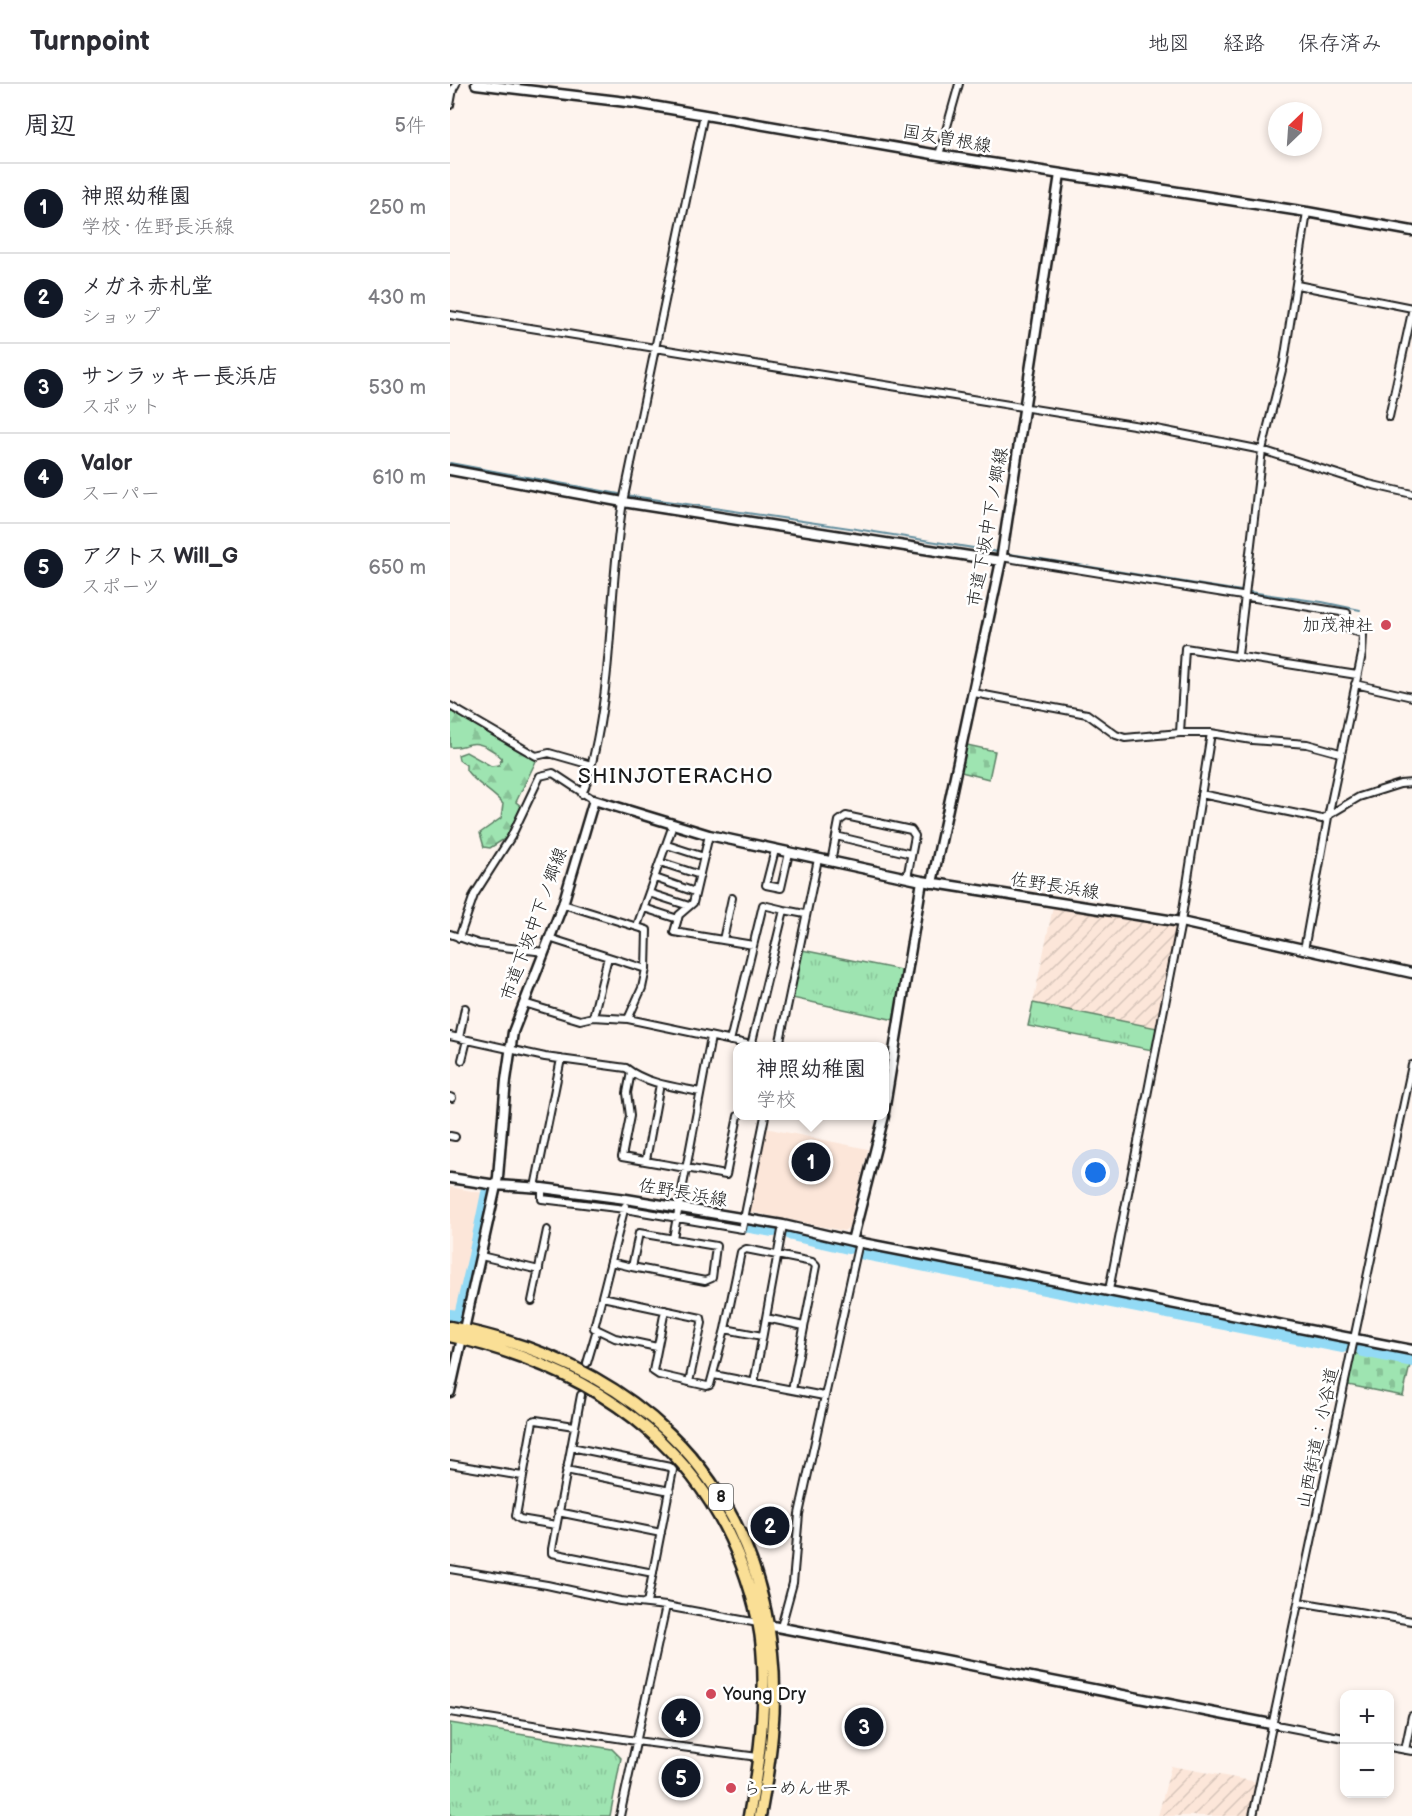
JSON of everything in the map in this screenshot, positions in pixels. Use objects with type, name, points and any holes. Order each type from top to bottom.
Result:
[{"type":"highway","name":"8","points":[[450,1327],[463,1334],[530,1348],[596,1377],[623,1395],[674,1438],[719,1494],[743,1539],[753,1565],[763,1624],[772,1655],[773,1705],[767,1776],[760,1816]]},
{"type":"highway","name":"8","points":[[450,1336],[463,1334]]},
{"type":"highway","name":"8","points":[[748,1816],[763,1714],[763,1624]]},
{"type":"street","points":[[450,105],[456,84]]},
{"type":"street","name":"国友曽根線","points":[[476,84],[614,100],[704,114],[939,155],[1307,212],[1412,231]]},
{"type":"street","points":[[939,155],[959,84]]},
{"type":"street","points":[[582,794],[591,765],[606,688],[616,539],[704,114]]},
{"type":"street","name":"市道下坂中下ノ郷線","points":[[927,882],[974,693],[1002,555],[1060,174]]},
{"type":"street","points":[[1238,655],[1262,450],[1284,362],[1307,212]]},
{"type":"street","points":[[1297,285],[1412,308]]},
{"type":"street","points":[[1389,417],[1412,312]]},
{"type":"street","points":[[450,315],[1146,427],[1262,450],[1369,484],[1412,494]]},
{"type":"street","points":[[450,470],[1002,555],[1347,613],[1344,627],[1363,634],[1362,654],[1340,753],[1304,950]]},
{"type":"street","points":[[1180,733],[1185,648],[1357,675]]},
{"type":"street","points":[[1355,684],[1412,697]]},
{"type":"street","points":[[974,693],[1087,714],[1116,735],[1125,738],[1211,733],[1252,740],[1307,744],[1340,753]]},
{"type":"street","points":[[450,706],[536,756],[549,753],[591,765]]},
{"type":"street","points":[[1109,1290],[1181,922],[1211,733]]},
{"type":"street","points":[[459,938],[474,895],[511,837],[540,776],[553,773],[594,800],[673,825],[789,853],[927,882],[889,1087]]},
{"type":"street","points":[[1202,794],[1322,819],[1359,797],[1400,784],[1412,783]]},
{"type":"street","name":"市道下坂中下ノ郷線","points":[[450,1392],[496,1185],[509,1050],[513,1032],[563,904],[594,800]]},
{"type":"street","points":[[831,862],[839,821],[846,816],[877,822],[911,830],[915,836],[907,878]]},
{"type":"street","points":[[637,926],[673,825]]},
{"type":"street","points":[[709,835],[693,903],[680,915],[674,932],[753,945]]},
{"type":"street","points":[[836,836],[911,854]]},
{"type":"street","points":[[667,845],[704,857]]},
{"type":"street","points":[[775,849],[766,885],[781,888],[789,853]]},
{"type":"street","points":[[780,1042],[818,859]]},
{"type":"street","points":[[660,862],[700,875]]},
{"type":"street","points":[[654,878],[695,891]]},
{"type":"street","name":"佐野長浜線","points":[[927,882],[1181,922],[1412,973]]},
{"type":"street","points":[[649,893],[689,906]]},
{"type":"street","points":[[723,940],[732,898]]},
{"type":"street","points":[[563,904],[647,930],[646,969],[642,988],[628,1019]]},
{"type":"street","points":[[730,1041],[763,905],[805,914]]},
{"type":"street","points":[[644,908],[678,919]]},
{"type":"street","points":[[754,1042],[784,910]]},
{"type":"street","points":[[450,934],[504,948],[544,952]]},
{"type":"street","points":[[549,938],[646,969]]},
{"type":"street","points":[[593,1017],[608,957]]},
{"type":"street","points":[[524,1003],[580,1020],[593,1017],[628,1019],[735,1042]]},
{"type":"street","points":[[462,1060],[465,1008]]},
{"type":"street","points":[[450,1036],[509,1050],[626,1068],[660,1084],[700,1092]]},
{"type":"street","points":[[673,1238],[711,1037]]},
{"type":"street","points":[[540,1190],[561,1059]]},
{"type":"street","name":"山西街道：小谷道","points":[[1252,1816],[1412,1065]]},
{"type":"street","points":[[631,1072],[627,1093],[630,1116],[622,1156],[726,1175],[737,1120]]},
{"type":"street","points":[[646,1160],[660,1084]]},
{"type":"street","points":[[743,1223],[764,1120]]},
{"type":"street","points":[[781,1628],[793,1583],[799,1514],[883,1120]]},
{"type":"street","name":"佐野長浜線","points":[[450,1178],[540,1190],[743,1223],[783,1226],[1412,1350]]},
{"type":"street","points":[[626,1205],[594,1328],[615,1338],[657,1347]]},
{"type":"street","points":[[754,1383],[783,1226]]},
{"type":"street","points":[[532,1301],[547,1230]]},
{"type":"street","points":[[611,1262],[632,1267],[705,1281],[710,1280],[713,1275],[716,1246],[639,1233],[632,1267]]},
{"type":"street","points":[[665,1310],[652,1368],[654,1374],[707,1386],[710,1385],[714,1375],[741,1252],[746,1249],[812,1262],[816,1266],[792,1390]]},
{"type":"street","points":[[481,1256],[539,1270]]},
{"type":"street","points":[[602,1297],[700,1318],[702,1323],[689,1382]]},
{"type":"street","points":[[766,1318],[804,1326]]},
{"type":"street","points":[[587,1364],[597,1329]]},
{"type":"street","points":[[725,1329],[762,1336]]},
{"type":"street","points":[[714,1375],[824,1396]]},
{"type":"street","points":[[581,1395],[552,1553],[653,1573]]},
{"type":"street","points":[[556,1525],[520,1519],[516,1516],[522,1476],[533,1421],[574,1426]]},
{"type":"street","points":[[571,1447],[670,1467],[673,1470],[647,1603]]},
{"type":"street","points":[[450,1464],[522,1476]]},
{"type":"street","points":[[566,1470],[670,1491]]},
{"type":"street","points":[[558,1512],[661,1533]]},
{"type":"street","points":[[450,1569],[547,1585],[620,1601],[666,1606],[763,1624],[1340,1737]]},
{"type":"street","points":[[1299,1602],[1412,1621]]},
{"type":"street","points":[[620,1816],[666,1606]]},
{"type":"street","points":[[450,1712],[636,1741],[758,1757]]},
{"type":"street","points":[[1408,1751],[1412,1716]]},
{"type":"shaded area","points":[[1053,907],[1177,926],[1157,1028],[1033,1003]]},
{"type":"shaded area","points":[[765,1128],[868,1149],[850,1226],[844,1231],[747,1211]]},
{"type":"shaded area","points":[[450,1187],[483,1193],[460,1314],[456,1315],[450,1314]]},
{"type":"shaded area","points":[[1171,1766],[1257,1782],[1249,1816],[1158,1816]]},
{"type":"green space","points":[[450,708],[537,759],[516,802],[522,807],[506,838],[490,848],[484,847],[480,833],[501,818],[503,804],[470,775],[458,755],[466,752],[491,766],[499,765],[502,758],[483,745],[474,743],[450,747]]},
{"type":"green space","points":[[967,745],[995,751],[989,779],[961,772]]},
{"type":"green space","points":[[802,950],[901,970],[895,1020],[792,998]]},
{"type":"green space","points":[[1033,1003],[1157,1028],[1152,1050],[1028,1026]]},
{"type":"green space","points":[[1354,1353],[1410,1365],[1403,1396],[1348,1385]]},
{"type":"green space","points":[[450,1723],[612,1749],[621,1758],[610,1816],[450,1816]]},
{"type":"waterway","points":[[450,463],[619,494],[998,552]]},
{"type":"waterway","points":[[1004,553],[1322,602],[1360,610]]},
{"type":"waterway","points":[[450,1316],[461,1315],[488,1193]]},
{"type":"waterway","points":[[545,1194],[669,1212]]},
{"type":"waterway","points":[[727,1222],[773,1230]]},
{"type":"waterway","points":[[792,1234],[848,1247]]},
{"type":"waterway","points":[[864,1253],[1342,1346]]},
{"type":"waterway","points":[[1363,1350],[1412,1360]]},
{"type":"place","name":"加茂神社","points":[[1386,625]]},
{"type":"place","name":"神照幼稚園","points":[[811,1162]]},
{"type":"place","name":"メガネ赤札堂","points":[[770,1526]]},
{"type":"place","name":"Young Dry","points":[[711,1694]]},
{"type":"place","name":"Valor","points":[[681,1718]]},
{"type":"place","name":"サンラッキー長浜店","points":[[864,1727]]},
{"type":"place","name":"アクトス Will_G","points":[[681,1778]]},
{"type":"place","name":"らーめん世界","points":[[731,1788]]},
{"type":"district","name":"SHINJOTERACHO","points":[[676,776]]}]
